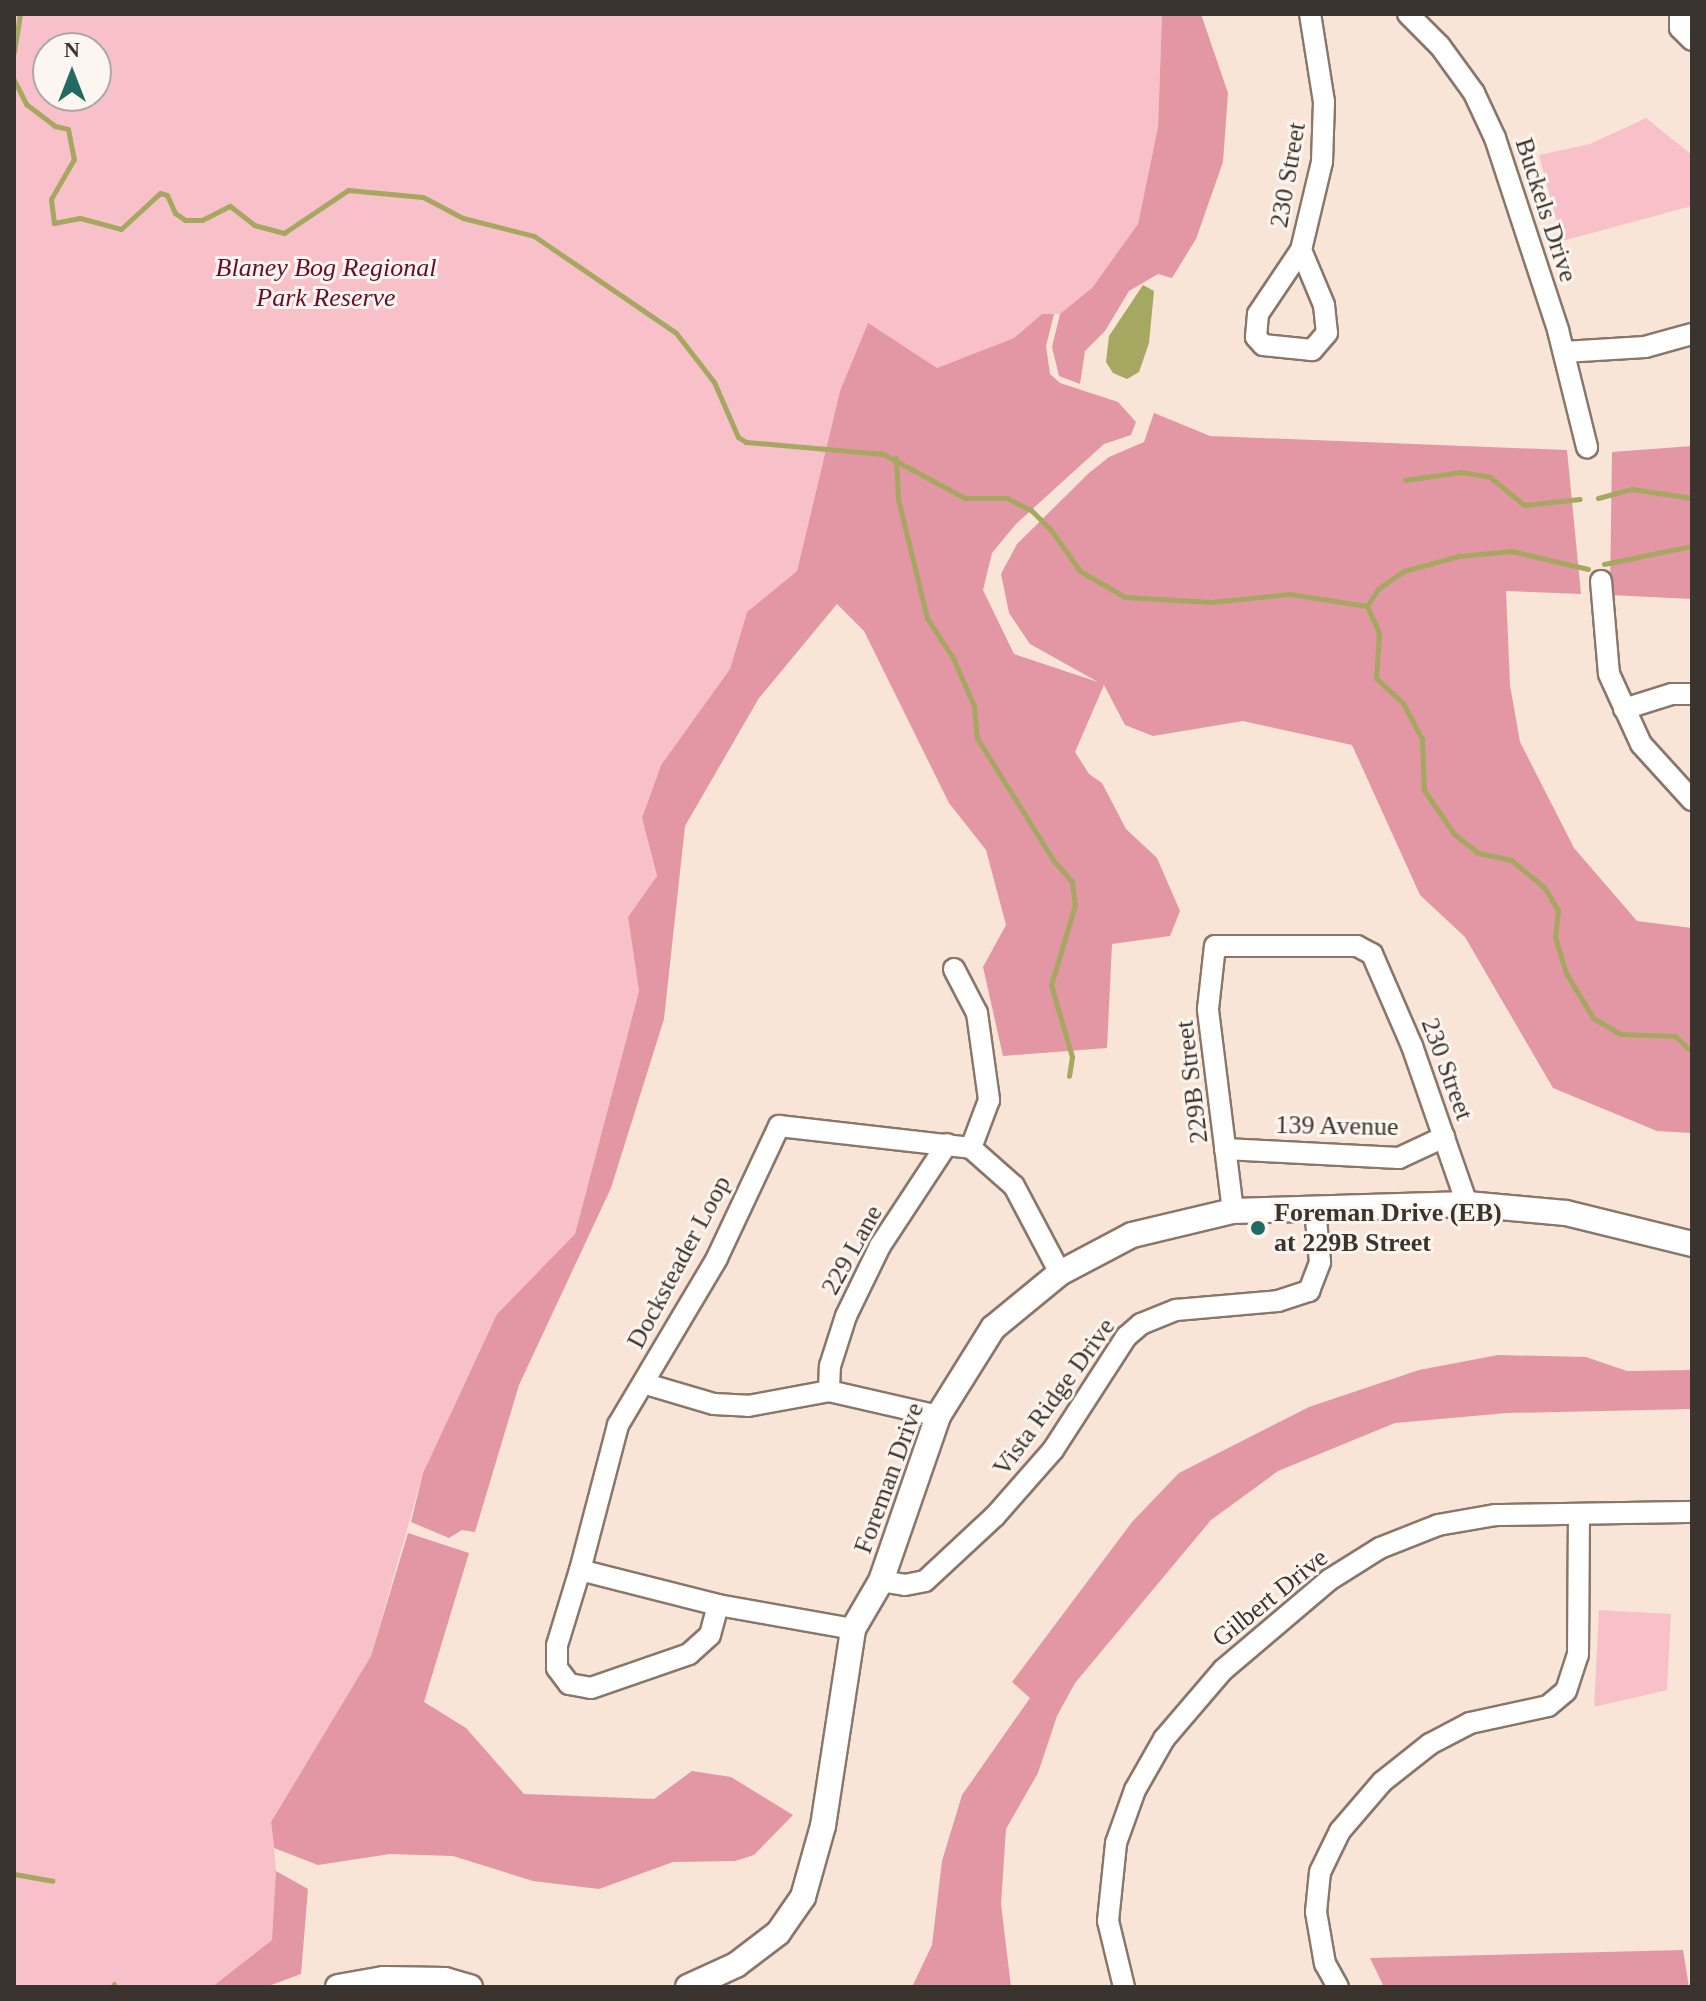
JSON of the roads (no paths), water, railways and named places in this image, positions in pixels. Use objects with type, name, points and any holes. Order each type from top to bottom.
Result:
[{"type":"street","name":"230 Street","points":[[1301,250],[1324,305],[1327,333],[1312,350],[1263,345],[1256,337],[1258,314],[1301,250],[1324,133],[1310,14]]},
{"type":"street","name":"Buckels Drive","points":[[1408,14],[1440,46],[1486,117],[1564,352],[1587,447]]},
{"type":"street","points":[[1680,14],[1680,28],[1692,40]]},
{"type":"street","points":[[1564,352],[1645,347],[1692,334]]},
{"type":"street","points":[[1601,581],[1609,674],[1641,744],[1692,800]]},
{"type":"street","points":[[1624,709],[1672,694],[1692,694]]},
{"type":"street","name":"230 Street","points":[[1215,946],[1357,946],[1372,954],[1467,1204]]},
{"type":"street","name":"229B Street","points":[[1215,946],[1208,1009],[1233,1211]]},
{"type":"street","points":[[954,969],[973,1000],[989,1100],[971,1148],[1014,1186],[1060,1273]]},
{"type":"street","name":"Docksteader Loop","points":[[718,1605],[710,1635],[698,1649],[601,1686],[578,1688],[562,1677],[555,1658],[618,1425],[646,1384],[717,1258],[779,1126],[971,1148]]},
{"type":"street","name":"139 Avenue","points":[[1225,1149],[1399,1158],[1444,1137]]},
{"type":"street","name":"229 Lane","points":[[829,1391],[830,1366],[846,1316],[880,1246],[947,1144]]},
{"type":"street","name":"Foreman Drive","points":[[688,1987],[736,1965],[778,1933],[803,1897],[823,1826],[853,1629],[881,1581],[938,1416],[993,1328],[1060,1273],[1132,1235],[1233,1211],[1467,1204],[1566,1213],[1692,1244]]},
{"type":"street","name":"Vista Ridge Drive","points":[[881,1581],[905,1585],[925,1581],[995,1516],[1037,1471],[1126,1337],[1141,1324],[1176,1310],[1278,1301],[1309,1291],[1320,1262],[1315,1209]]},
{"type":"street","points":[[646,1384],[714,1404],[748,1406],[829,1391],[938,1416]]},
{"type":"street","name":"Gilbert Drive","points":[[1124,1987],[1108,1921],[1116,1843],[1135,1790],[1164,1739],[1223,1670],[1329,1580],[1380,1548],[1438,1525],[1496,1515],[1692,1512]]},
{"type":"street","points":[[1338,1987],[1325,1964],[1316,1912],[1320,1872],[1340,1831],[1382,1782],[1430,1744],[1470,1723],[1548,1706],[1566,1691],[1578,1655],[1579,1515]]},
{"type":"street","points":[[580,1570],[718,1605],[853,1629]]},
{"type":"street","points":[[338,1987],[384,1979],[445,1980],[470,1987]]},
{"type":"waterway","points":[[14,52],[20,14]]},
{"type":"waterway","points":[[14,80],[26,104],[55,126],[68,129],[74,159],[51,199],[54,223],[80,218],[121,229],[160,193],[167,195],[175,213],[185,220],[202,220],[230,206],[254,225],[284,233],[348,190],[423,197],[463,218],[534,236],[676,333],[714,382],[738,437],[746,442],[883,454],[965,498],[1007,498],[1031,510],[1051,530],[1080,571],[1125,597],[1212,602],[1290,594],[1367,606],[1379,633],[1376,678],[1403,703],[1422,739],[1424,790],[1454,834],[1478,853],[1511,860],[1544,887],[1558,910],[1555,937],[1566,973],[1593,1018],[1621,1034],[1675,1036],[1692,1052]]},
{"type":"waterway","points":[[896,458],[898,499],[927,618],[953,658],[974,706],[977,738],[1054,861],[1072,882],[1075,905],[1051,985],[1072,1057],[1069,1076]]},
{"type":"waterway","points":[[1405,480],[1460,472],[1490,477],[1524,505],[1580,499]]},
{"type":"waterway","points":[[1598,498],[1632,489],[1692,498]]},
{"type":"waterway","points":[[1604,564],[1692,546]]},
{"type":"waterway","points":[[1367,606],[1378,589],[1404,571],[1459,556],[1511,551],[1588,569]]},
{"type":"waterway","points":[[14,1874],[52,1881]]},
{"type":"place","name":"Foreman Drive (EB) at 229B Street","points":[[1258,1228]]},
{"type":"park label","name":"Blaney Bog Regional Park Reserve","points":[[326,283]]}]
